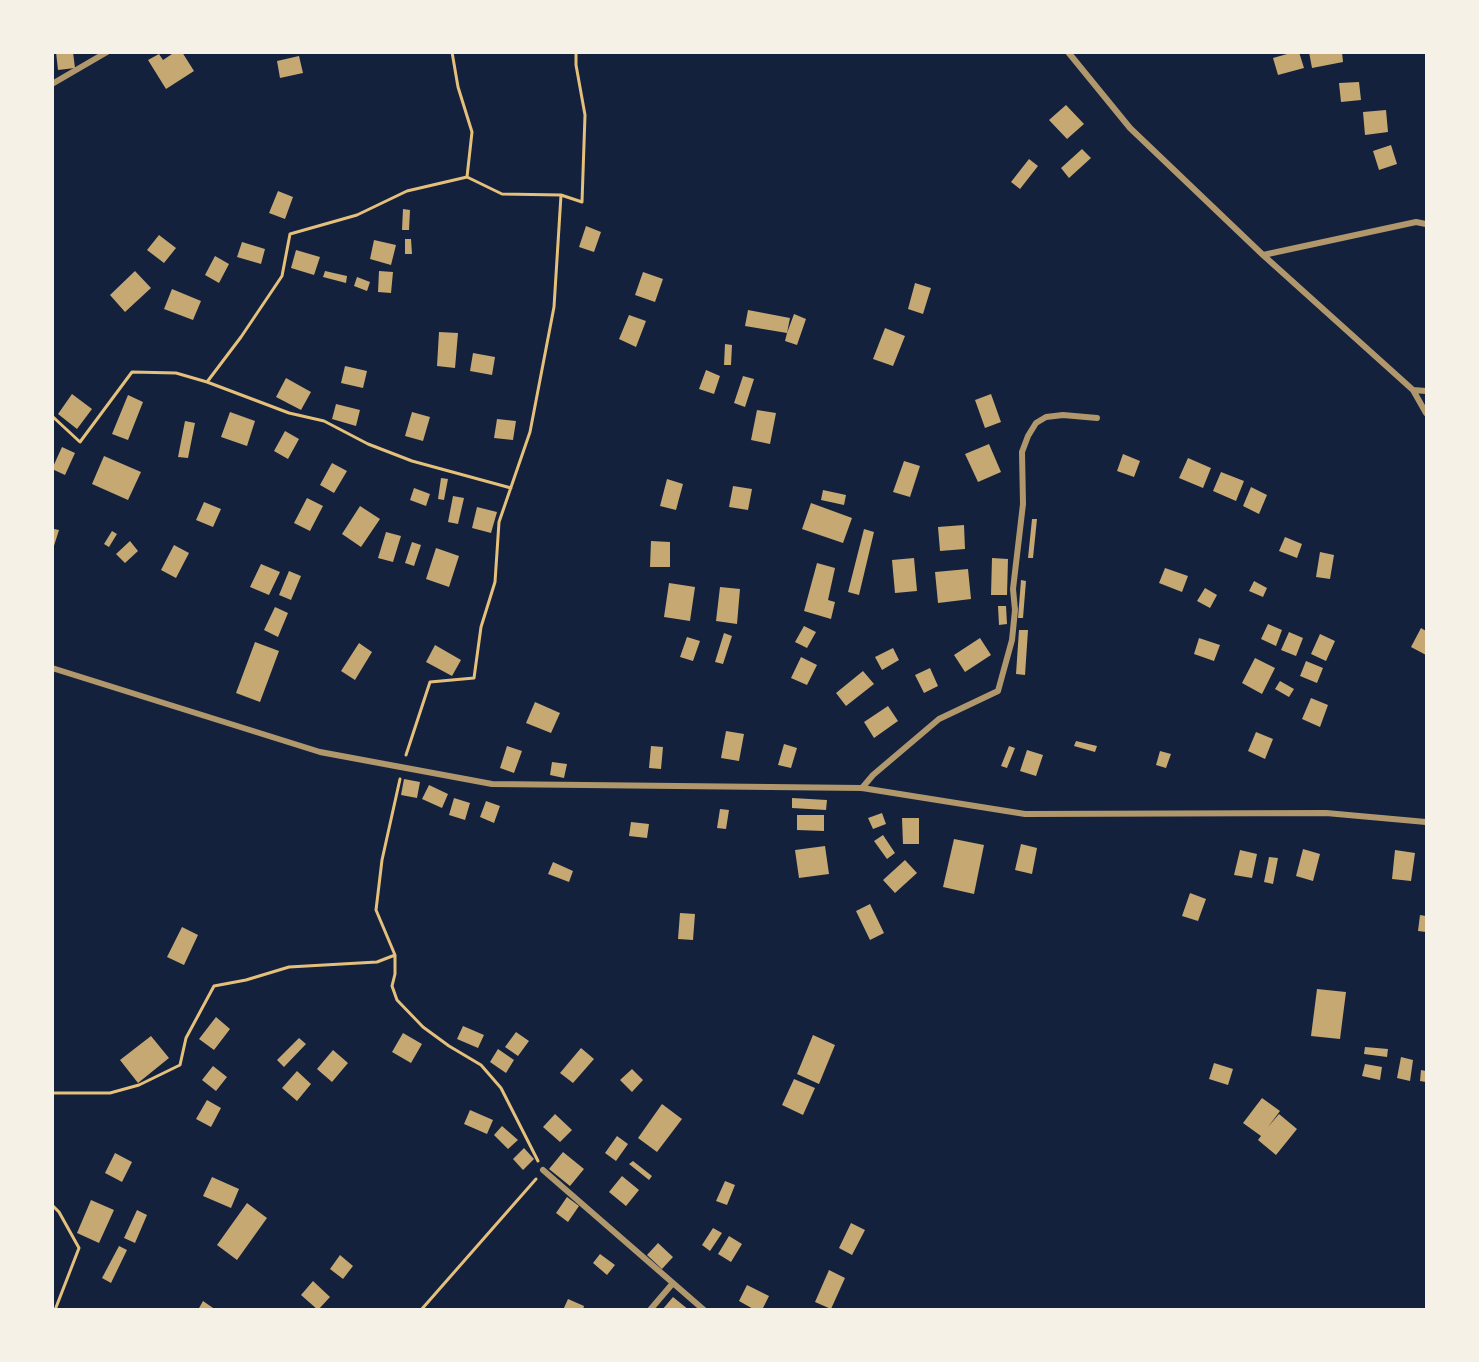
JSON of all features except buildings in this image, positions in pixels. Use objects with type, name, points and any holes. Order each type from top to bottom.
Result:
[{"type":"street","points":[[52,84],[107,52]]},
{"type":"street","points":[[1068,52],[1130,128],[1263,255],[1413,390],[1426,413]]},
{"type":"street","points":[[1263,255],[1416,222],[1426,224]]},
{"type":"street","points":[[1413,390],[1426,390]]},
{"type":"street","points":[[862,788],[873,775],[939,718],[998,691],[1012,640],[1015,610],[1013,589],[1023,504],[1022,452],[1036,423],[1046,417],[1063,415],[1097,418]]},
{"type":"street","points":[[52,668],[320,752],[492,784],[862,788],[1025,814],[1326,813],[1426,822]]},
{"type":"street","points":[[543,1170],[704,1310]]},
{"type":"street","points":[[650,1310],[673,1284]]},
{"type":"path","points":[[452,52],[458,87],[472,132],[467,177]]},
{"type":"path","points":[[207,382],[282,276],[290,234],[357,215],[407,191],[467,177],[502,194],[561,195],[582,202],[585,115],[576,65],[576,52]]},
{"type":"path","points":[[421,1310],[543,1170],[501,1088],[481,1065],[423,1027],[397,1000],[392,986],[395,956],[376,910],[382,860],[403,767],[430,682],[474,678],[481,627],[495,582],[500,522],[531,432],[554,307],[561,195]]},
{"type":"path","points":[[52,416],[80,442],[132,372],[176,373],[207,382],[289,413],[324,421],[368,444],[412,462],[511,488]]},
{"type":"path","points":[[52,1093],[110,1093],[139,1085],[180,1065],[186,1038],[214,986],[246,980],[289,967],[377,962],[395,956]]},
{"type":"path","points":[[52,1205],[79,1248],[55,1310]]}]
